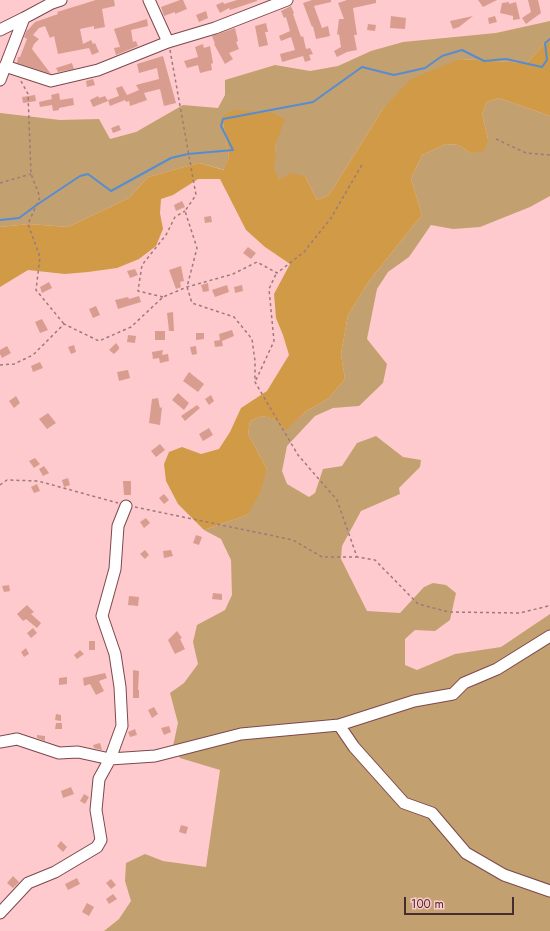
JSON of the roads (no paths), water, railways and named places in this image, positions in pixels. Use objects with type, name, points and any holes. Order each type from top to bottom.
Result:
[{"type":"street","points":[[149,0],[168,42]]},
{"type":"street","points":[[5,66],[51,81],[98,70],[168,42],[214,28],[287,0]]},
{"type":"street","points":[[0,30],[55,1]]},
{"type":"street","points":[[0,80],[24,18]]},
{"type":"street","points":[[0,913],[28,883],[55,872],[97,847],[101,840],[96,810],[99,779],[110,759],[122,726],[120,687],[115,654],[102,616],[115,569],[118,526],[126,506]]},
{"type":"street","points":[[0,742],[18,739],[59,753],[78,752],[110,759],[155,756],[241,734],[339,725],[414,701],[453,694],[464,683],[497,669],[550,636]]},
{"type":"street","points":[[339,725],[354,747],[404,803],[432,813],[466,853],[504,875],[550,891]]},
{"type":"waterway","points":[[0,220],[19,218],[80,176],[88,174],[111,191],[171,158],[188,154],[233,150],[221,126],[223,119],[313,102],[362,67],[394,75],[425,68],[442,56],[462,50],[484,61],[506,59],[542,67],[547,60],[545,43],[550,39]]}]
